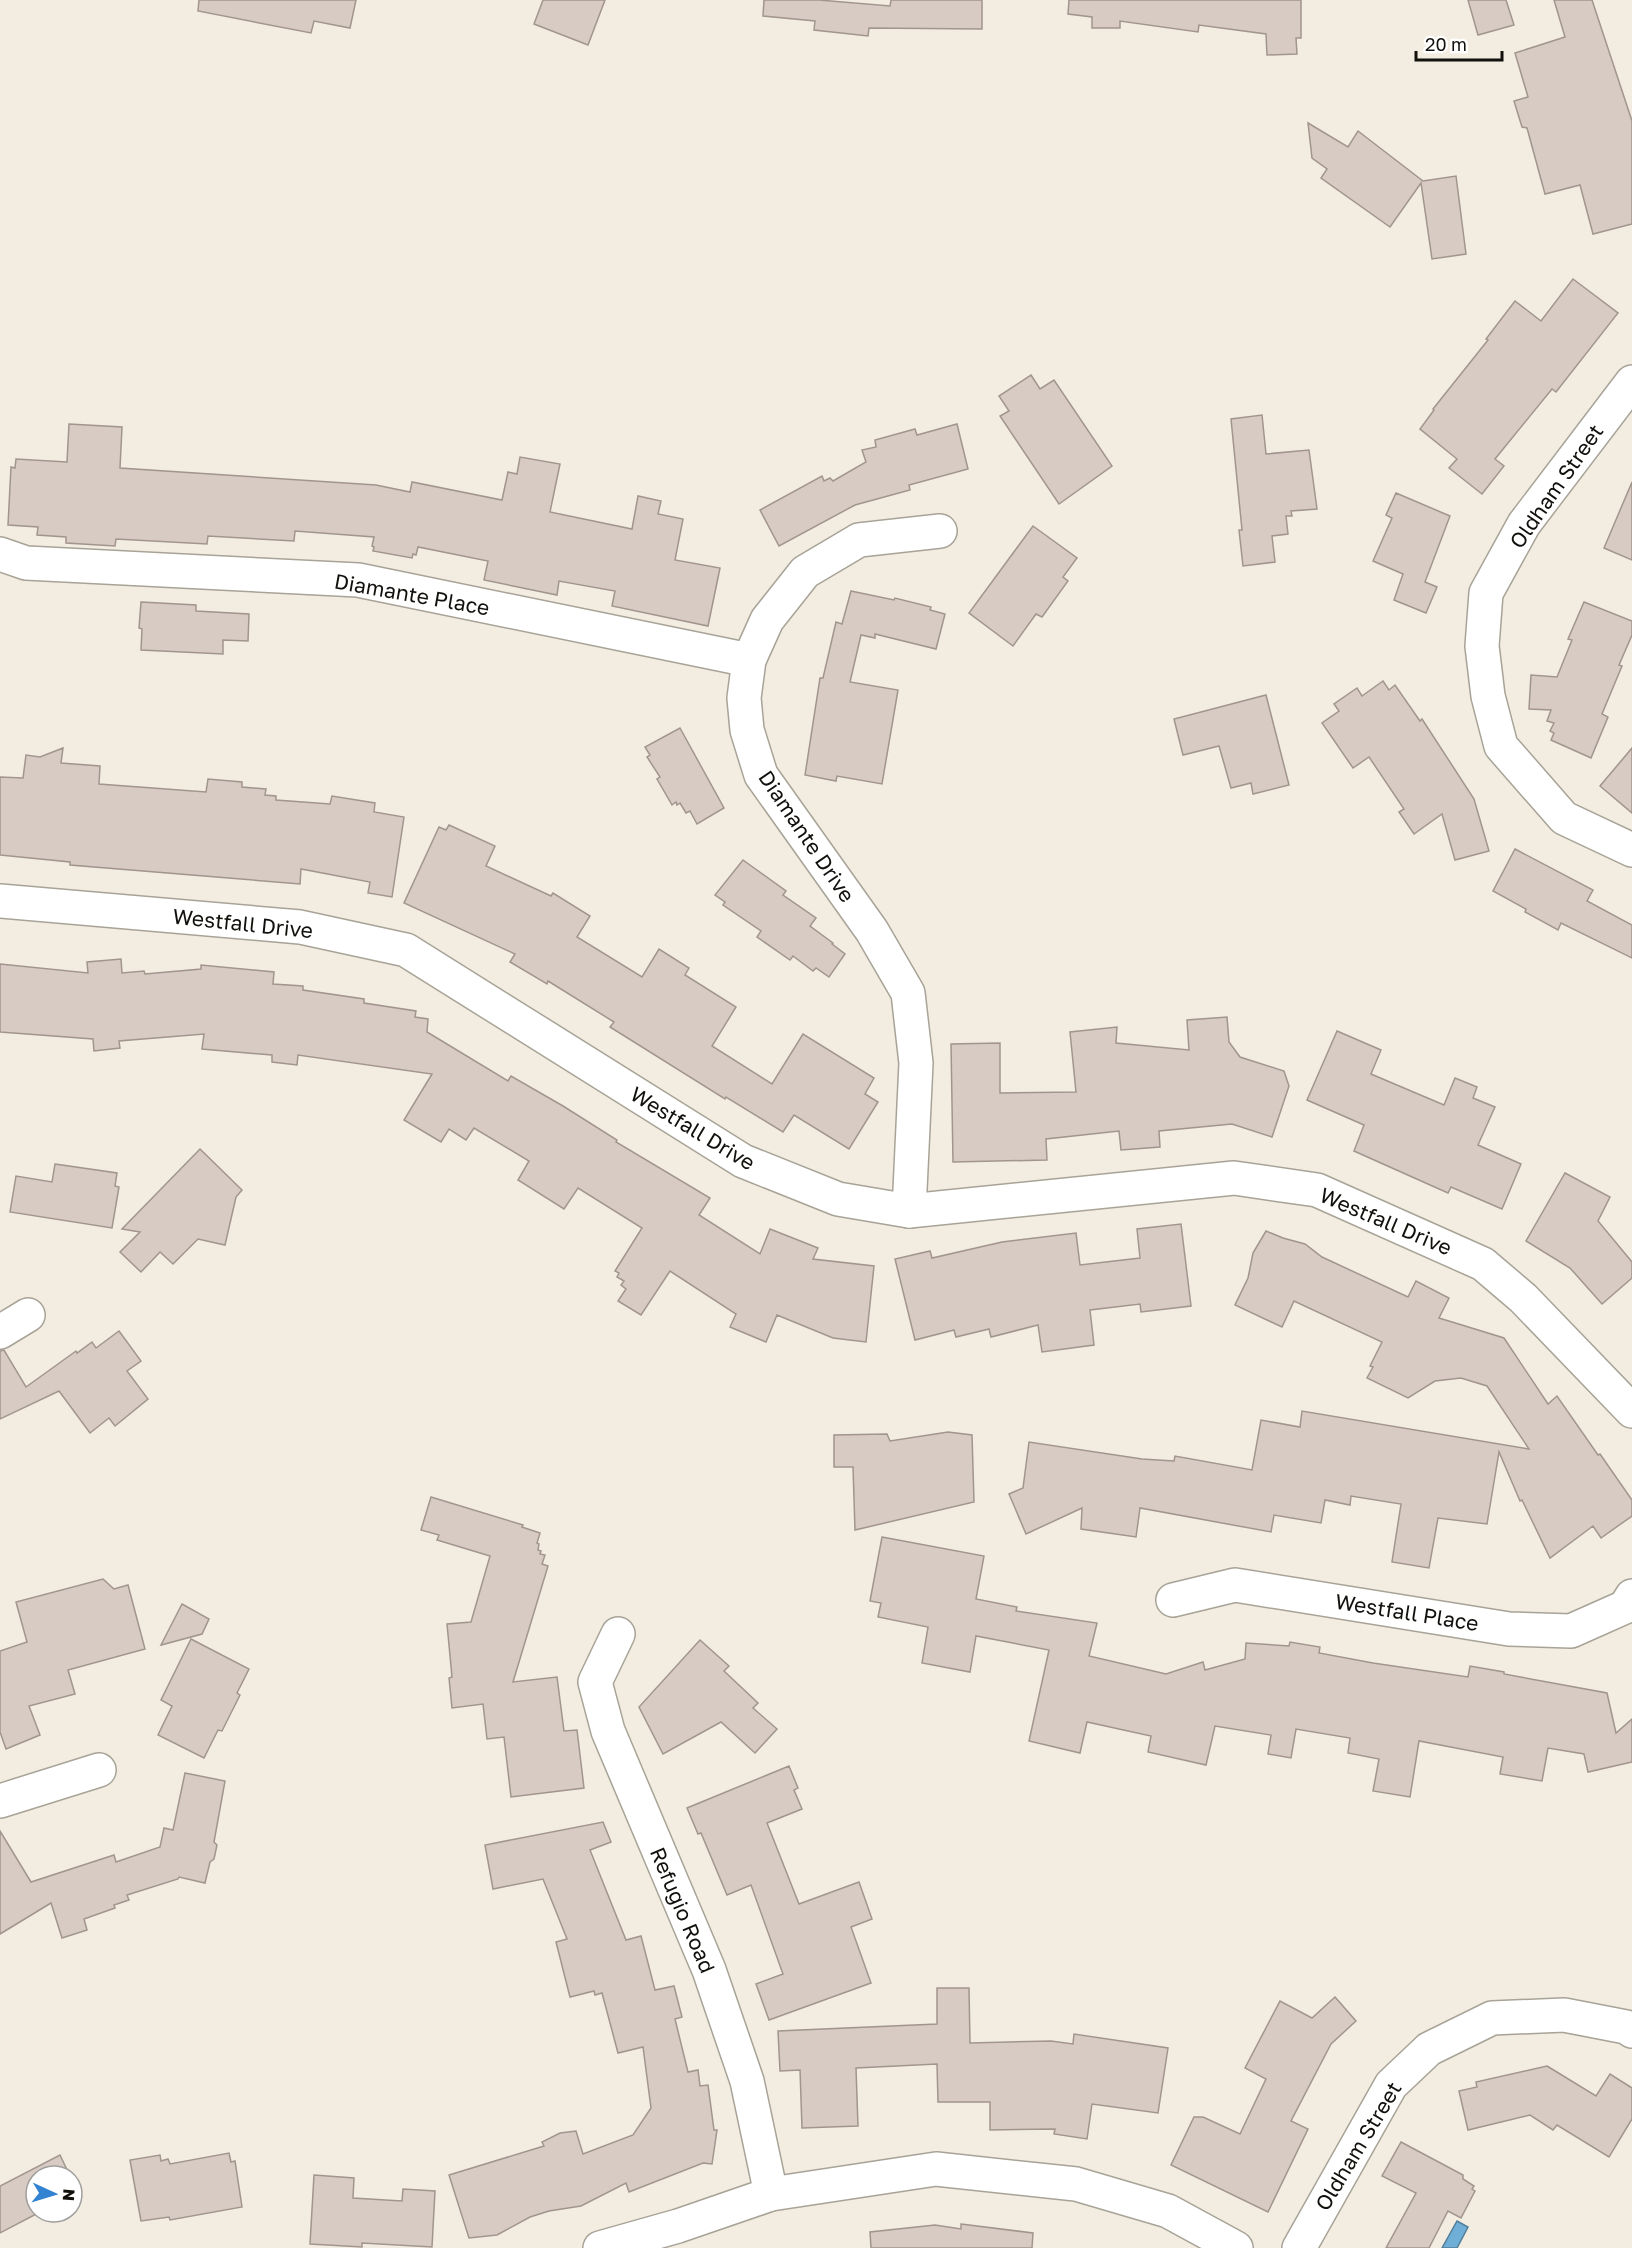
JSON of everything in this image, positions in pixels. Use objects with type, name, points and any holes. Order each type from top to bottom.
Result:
[{"type":"street","name":"Oldham Street","points":[[1632,382],[1524,524],[1486,593],[1482,646],[1488,696],[1501,746],[1564,818],[1632,850]]},
{"type":"street","name":"Diamante Drive","points":[[909,1211],[916,1063],[908,993],[872,931],[761,776],[747,730],[744,698],[748,660],[767,620],[805,572],[859,540],[940,531]]},
{"type":"street","name":"Diamante Place","points":[[0,554],[26,563],[358,580],[748,660]]},
{"type":"street","name":"Westfall Drive","points":[[0,901],[300,927],[406,950],[743,1161],[838,1199],[909,1211],[1234,1178],[1317,1190],[1483,1264],[1523,1298],[1632,1411]]},
{"type":"street","points":[[0,1332],[28,1315]]},
{"type":"street","name":"Westfall Place","points":[[1173,1600],[1235,1585],[1509,1629],[1571,1631],[1625,1607],[1632,1596]]},
{"type":"street","name":"Refugio Road","points":[[618,1634],[595,1682],[608,1731],[709,1970],[747,2081],[771,2194]]},
{"type":"street","points":[[0,1800],[99,1770]]},
{"type":"street","name":"Oldham Street","points":[[1299,2248],[1391,2085],[1429,2049],[1492,2018],[1564,2015],[1626,2027],[1632,2031]]},
{"type":"street","points":[[600,2248],[678,2226],[771,2194],[936,2169],[1076,2184],[1168,2211],[1236,2248]]},
{"type":"water","points":[[1457,2221],[1468,2227],[1457,2248],[1442,2248]]},
{"type":"building","points":[[199,0],[356,0],[350,28],[314,21],[311,33],[198,11]]},
{"type":"building","points":[[543,0],[605,0],[588,45],[534,24]]},
{"type":"building","points":[[764,0],[819,0],[890,6],[891,0],[982,0],[982,29],[869,28],[868,36],[814,30],[815,21],[763,16]]},
{"type":"building","points":[[1069,0],[1301,0],[1301,38],[1296,38],[1297,54],[1267,55],[1266,34],[1199,25],[1198,32],[1120,21],[1120,28],[1092,28],[1092,17],[1068,14]]},
{"type":"building","points":[[1468,0],[1506,0],[1514,25],[1478,35]]},
{"type":"building","points":[[1554,0],[1592,0],[1632,121],[1632,224],[1593,234],[1580,185],[1545,194],[1527,128],[1522,127],[1514,101],[1528,97],[1515,53],[1565,37]]},
{"type":"building","points":[[1308,123],[1348,147],[1358,131],[1423,181],[1456,176],[1466,254],[1432,259],[1421,183],[1390,227],[1321,178],[1327,169],[1312,158]]},
{"type":"building","points":[[1573,279],[1618,313],[1556,392],[1552,389],[1495,459],[1504,466],[1482,494],[1449,468],[1457,459],[1420,429],[1515,301],[1541,321]]},
{"type":"building","points":[[1031,375],[1040,389],[1054,380],[1112,466],[1059,504],[1000,416],[1009,411],[999,396]]},
{"type":"building","points":[[1262,415],[1266,454],[1309,450],[1317,509],[1291,511],[1292,516],[1286,516],[1288,534],[1272,536],[1275,562],[1243,566],[1239,530],[1242,530],[1231,419]]},
{"type":"building","points":[[69,424],[122,427],[120,468],[376,485],[410,492],[412,482],[502,500],[508,472],[517,474],[520,457],[560,464],[550,512],[632,529],[638,496],[661,501],[658,514],[683,519],[675,560],[720,568],[708,626],[612,606],[615,591],[559,581],[557,595],[484,580],[488,561],[418,547],[416,555],[413,554],[412,558],[373,551],[374,537],[295,531],[294,541],[208,536],[207,544],[116,539],[115,546],[66,543],[66,537],[37,535],[38,527],[8,525],[11,467],[15,468],[16,459],[67,462]]},
{"type":"building","points":[[957,424],[968,469],[909,485],[910,490],[855,505],[779,546],[760,510],[822,476],[824,481],[830,478],[833,481],[866,462],[862,450],[876,447],[875,440],[915,429],[917,435]]},
{"type":"building","points":[[1632,482],[1632,560],[1604,548]]},
{"type":"building","points":[[1396,493],[1450,516],[1425,582],[1437,587],[1426,613],[1394,600],[1403,574],[1373,561],[1392,518],[1386,515]]},
{"type":"building","points":[[1033,526],[1077,558],[1063,577],[1068,581],[1042,617],[1036,614],[1013,646],[969,613]]},
{"type":"building","points":[[851,591],[894,600],[895,598],[931,607],[930,610],[945,614],[936,649],[875,634],[875,638],[861,635],[850,682],[898,690],[882,784],[837,776],[836,781],[805,775],[820,678],[823,678],[836,622],[842,624]]},
{"type":"building","points":[[141,602],[196,605],[196,611],[249,614],[248,641],[223,640],[223,654],[141,650],[142,629],[139,628]]},
{"type":"building","points":[[1584,602],[1632,621],[1632,635],[1619,665],[1622,666],[1602,714],[1608,717],[1591,758],[1551,740],[1554,733],[1550,731],[1554,723],[1547,721],[1551,710],[1529,709],[1531,675],[1557,677],[1572,640],[1568,639]]},
{"type":"building","points":[[1383,681],[1389,690],[1395,685],[1420,721],[1422,719],[1474,799],[1489,851],[1455,860],[1442,814],[1414,834],[1399,812],[1404,809],[1369,757],[1353,768],[1322,723],[1339,711],[1334,704],[1357,688],[1362,696]]},
{"type":"building","points":[[1266,695],[1289,785],[1253,794],[1251,783],[1231,788],[1219,746],[1183,755],[1174,719]]},
{"type":"building","points":[[680,728],[724,808],[697,824],[690,811],[686,813],[680,803],[677,805],[676,802],[672,805],[657,779],[660,777],[647,757],[650,755],[645,747]]},
{"type":"building","points":[[63,748],[61,763],[100,766],[99,784],[206,792],[208,779],[242,782],[242,787],[266,789],[265,795],[276,796],[276,800],[330,804],[332,796],[375,803],[374,812],[404,817],[392,897],[368,893],[370,882],[301,869],[300,884],[70,865],[70,862],[0,855],[0,777],[23,778],[26,755],[40,757]]},
{"type":"building","points":[[1632,748],[1632,813],[1600,786]]},
{"type":"building","points":[[449,825],[495,846],[486,866],[551,896],[553,893],[590,916],[577,937],[642,977],[659,949],[689,968],[685,975],[736,1007],[712,1046],[772,1084],[803,1034],[874,1078],[865,1094],[878,1102],[849,1149],[794,1115],[783,1132],[726,1097],[725,1099],[610,1027],[614,1022],[548,981],[547,984],[510,962],[515,954],[404,903],[439,827],[446,830]]},
{"type":"building","points":[[1515,849],[1593,890],[1587,901],[1632,925],[1632,958],[1561,923],[1558,930],[1493,891]]},
{"type":"building","points":[[743,860],[786,891],[783,895],[816,918],[810,926],[845,954],[829,977],[816,968],[813,971],[793,956],[790,960],[757,937],[761,931],[723,905],[725,902],[715,895]]},
{"type":"building","points":[[121,959],[122,973],[144,971],[145,974],[201,969],[201,965],[274,972],[273,984],[303,986],[303,990],[364,999],[364,1003],[416,1011],[415,1017],[428,1019],[427,1032],[508,1081],[511,1076],[563,1106],[617,1140],[616,1142],[710,1198],[699,1215],[760,1254],[770,1229],[818,1248],[813,1259],[874,1266],[866,1342],[833,1338],[777,1315],[766,1342],[730,1327],[736,1314],[670,1271],[641,1315],[618,1301],[626,1289],[621,1285],[624,1281],[617,1277],[619,1273],[615,1271],[642,1228],[578,1188],[564,1209],[518,1180],[529,1161],[474,1128],[466,1140],[449,1129],[441,1142],[404,1120],[432,1074],[298,1055],[297,1065],[272,1062],[272,1055],[202,1049],[204,1034],[119,1041],[120,1048],[94,1051],[93,1039],[0,1032],[0,964],[88,973],[87,962]]},
{"type":"building","points":[[1227,1017],[1229,1042],[1240,1057],[1284,1071],[1289,1086],[1272,1137],[1232,1124],[1159,1131],[1160,1147],[1121,1150],[1119,1131],[1046,1139],[1047,1160],[953,1162],[951,1044],[1000,1043],[1000,1093],[1076,1092],[1070,1032],[1117,1027],[1116,1043],[1189,1050],[1187,1020]]},
{"type":"building","points":[[1337,1031],[1381,1050],[1371,1074],[1444,1105],[1455,1078],[1477,1087],[1473,1098],[1495,1107],[1478,1145],[1521,1164],[1502,1209],[1451,1187],[1448,1193],[1354,1151],[1364,1125],[1307,1100]]},
{"type":"building","points":[[200,1149],[242,1190],[236,1197],[225,1245],[198,1239],[173,1264],[160,1252],[141,1272],[120,1252],[140,1232],[122,1229]]},
{"type":"building","points":[[55,1164],[117,1173],[115,1186],[119,1187],[112,1228],[10,1212],[16,1176],[52,1182]]},
{"type":"building","points":[[1565,1173],[1610,1197],[1598,1221],[1632,1262],[1632,1278],[1602,1304],[1570,1268],[1526,1241]]},
{"type":"building","points":[[1181,1224],[1191,1306],[1141,1312],[1140,1304],[1090,1310],[1094,1345],[1042,1352],[1038,1325],[991,1337],[989,1329],[956,1337],[954,1330],[915,1340],[895,1259],[930,1251],[932,1258],[1002,1242],[1076,1233],[1080,1265],[1140,1258],[1137,1229]]},
{"type":"building","points":[[1266,1231],[1305,1244],[1322,1257],[1408,1297],[1416,1281],[1449,1298],[1439,1318],[1504,1338],[1548,1404],[1557,1396],[1598,1455],[1600,1454],[1632,1500],[1632,1516],[1601,1538],[1593,1526],[1550,1558],[1522,1500],[1520,1501],[1499,1452],[1487,1524],[1438,1518],[1429,1568],[1392,1562],[1401,1504],[1351,1496],[1350,1505],[1325,1500],[1321,1523],[1274,1515],[1271,1532],[1140,1508],[1136,1537],[1081,1529],[1082,1508],[1026,1534],[1009,1494],[1023,1488],[1029,1442],[1142,1459],[1174,1461],[1175,1456],[1252,1470],[1261,1420],[1300,1427],[1302,1411],[1529,1449],[1487,1386],[1461,1378],[1435,1381],[1408,1398],[1367,1378],[1373,1367],[1370,1366],[1382,1342],[1294,1301],[1282,1327],[1235,1305],[1248,1278],[1253,1253]]},
{"type":"building","points":[[119,1331],[141,1361],[127,1371],[148,1399],[115,1426],[109,1418],[90,1433],[59,1391],[0,1419],[0,1351],[4,1350],[26,1387],[76,1351],[77,1353],[92,1342],[96,1348]]},
{"type":"building","points":[[948,1432],[972,1435],[974,1502],[855,1530],[853,1467],[834,1467],[834,1435],[887,1434],[890,1441]]},
{"type":"building","points":[[431,1497],[523,1525],[522,1527],[540,1533],[537,1543],[539,1544],[538,1550],[541,1551],[540,1554],[545,1555],[542,1564],[548,1566],[513,1682],[557,1677],[564,1731],[577,1730],[584,1788],[511,1797],[504,1737],[487,1739],[483,1704],[452,1708],[449,1678],[452,1677],[447,1624],[471,1622],[490,1556],[437,1540],[439,1535],[421,1530]]},
{"type":"building","points":[[882,1537],[984,1556],[976,1599],[1017,1607],[1016,1611],[1097,1623],[1089,1656],[1166,1674],[1203,1662],[1205,1670],[1245,1659],[1246,1643],[1289,1646],[1290,1642],[1320,1647],[1319,1653],[1373,1663],[1468,1677],[1470,1666],[1607,1693],[1616,1733],[1632,1719],[1632,1762],[1588,1772],[1584,1754],[1548,1748],[1542,1781],[1500,1774],[1503,1757],[1419,1741],[1410,1797],[1373,1791],[1379,1759],[1348,1753],[1350,1738],[1296,1729],[1291,1758],[1268,1754],[1271,1735],[1215,1726],[1206,1765],[1148,1752],[1151,1736],[1087,1722],[1080,1753],[1029,1741],[1049,1650],[976,1636],[970,1672],[922,1663],[928,1627],[878,1617],[881,1603],[870,1601]]},
{"type":"building","points":[[103,1579],[114,1589],[128,1585],[145,1649],[68,1670],[75,1694],[29,1706],[40,1735],[6,1749],[0,1732],[0,1651],[27,1642],[16,1602]]},
{"type":"building","points":[[182,1604],[209,1619],[202,1634],[161,1645]]},
{"type":"building","points":[[191,1639],[249,1669],[237,1693],[240,1695],[222,1731],[218,1730],[204,1758],[158,1735],[172,1706],[161,1700]]},
{"type":"building","points":[[700,1640],[729,1666],[724,1671],[758,1703],[753,1708],[777,1729],[755,1753],[721,1722],[663,1754],[639,1707]]},
{"type":"building","points":[[789,1766],[798,1788],[794,1790],[802,1809],[767,1823],[799,1904],[859,1882],[872,1919],[851,1927],[871,1983],[769,2020],[756,1984],[783,1974],[751,1885],[727,1895],[701,1833],[698,1834],[687,1808]]},
{"type":"building","points":[[185,1773],[225,1781],[214,1842],[217,1845],[205,1883],[179,1877],[127,1895],[129,1900],[114,1905],[115,1908],[84,1919],[87,1930],[62,1938],[51,1903],[0,1934],[0,1831],[31,1882],[114,1855],[116,1862],[160,1847],[164,1828],[173,1830]]},
{"type":"building","points":[[603,1822],[611,1842],[590,1850],[626,1940],[641,1936],[655,1990],[674,1986],[682,2017],[675,2019],[688,2072],[698,2070],[700,2086],[708,2085],[714,2130],[717,2130],[712,2164],[703,2163],[629,2192],[626,2183],[581,2206],[549,2211],[530,2217],[497,2235],[469,2238],[449,2175],[544,2146],[542,2142],[560,2133],[576,2131],[583,2154],[633,2135],[651,2108],[643,2047],[618,2053],[602,1993],[595,1995],[594,1991],[570,1997],[556,1942],[567,1939],[543,1879],[493,1889],[485,1845]]},
{"type":"building","points":[[937,1988],[969,1988],[970,2043],[1051,2041],[1073,2044],[1074,2034],[1168,2048],[1158,2113],[1092,2104],[1087,2139],[1054,2134],[1055,2129],[990,2130],[990,2102],[938,2102],[937,2064],[856,2068],[858,2126],[802,2128],[800,2070],[780,2071],[778,2031],[937,2024]]},
{"type":"building","points":[[1335,1997],[1356,2021],[1331,2044],[1291,2121],[1308,2129],[1268,2212],[1171,2165],[1194,2117],[1203,2117],[1240,2134],[1266,2079],[1245,2068],[1280,2001],[1312,2018]]},
{"type":"building","points":[[1547,2066],[1596,2096],[1610,2074],[1632,2088],[1632,2119],[1609,2157],[1557,2125],[1553,2130],[1530,2115],[1468,2130],[1459,2091],[1477,2087],[1476,2082]]},
{"type":"building","points":[[1401,2142],[1463,2175],[1463,2179],[1474,2186],[1472,2189],[1475,2191],[1461,2218],[1448,2211],[1429,2248],[1386,2248],[1416,2193],[1382,2176]]},
{"type":"building","points":[[229,2153],[231,2162],[235,2161],[242,2207],[170,2220],[169,2217],[141,2221],[130,2160],[160,2155],[161,2161],[168,2159],[170,2164]]},
{"type":"building","points":[[60,2155],[64,2164],[43,2164]]},
{"type":"building","points":[[24,2174],[24,2220],[0,2233],[0,2186]]},
{"type":"building","points":[[314,2175],[354,2178],[353,2198],[402,2201],[403,2189],[435,2191],[432,2247],[362,2243],[362,2247],[310,2244]]},
{"type":"building","points":[[961,2224],[1033,2233],[1032,2248],[871,2248],[870,2232],[935,2225],[961,2229]]}]
